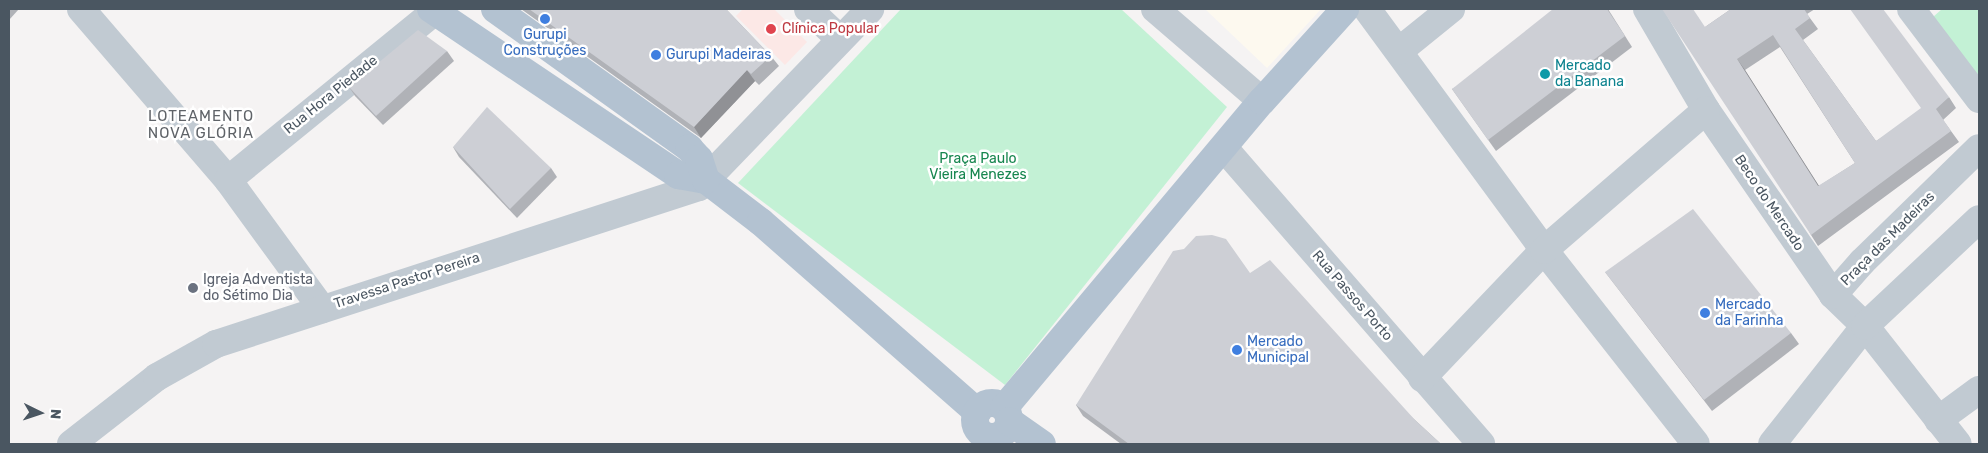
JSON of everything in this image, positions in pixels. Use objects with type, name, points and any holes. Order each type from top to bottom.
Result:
[{"type":"main road","points":[[495,9],[689,148],[699,159],[706,180]]},
{"type":"main road","points":[[991,429],[1262,101],[1345,9]]},
{"type":"main road","points":[[433,10],[678,175],[706,180],[761,222],[991,429],[1042,444]]},
{"type":"street","points":[[81,9],[228,180],[322,309]]},
{"type":"street","points":[[808,9],[840,39]]},
{"type":"street","points":[[706,180],[870,9]]},
{"type":"street","points":[[1155,9],[1262,101]]},
{"type":"street","points":[[1367,9],[1544,250],[1696,444]]},
{"type":"street","points":[[1399,51],[1451,9]]},
{"type":"street","name":"Beco do Mercado","points":[[1647,9],[1706,110],[1833,295]]},
{"type":"street","name":"Rua Hora Piedade","points":[[228,180],[433,10]]},
{"type":"street","points":[[1919,12],[1979,100]]},
{"type":"street","points":[[1422,378],[1544,250],[1706,110]]},
{"type":"street","name":"Rua Passos Porto","points":[[1224,148],[1480,444]]},
{"type":"street","name":"Praça das Madeiras","points":[[1958,444],[1865,326],[1833,295],[1862,262],[1979,148]]},
{"type":"street","name":"Travessa Pastor Pereira","points":[[71,444],[158,377],[216,344],[698,187],[706,180]]},
{"type":"street","points":[[1772,444],[1865,326],[1979,219]]},
{"type":"street","points":[[1938,420],[1979,390]]},
{"type":"shaded area","name":"Clínica Popular","points":[[743,9],[774,9],[807,42],[785,65],[736,16]]},
{"type":"shaded area","points":[[1205,9],[1321,9],[1267,68]]},
{"type":"green space","name":"Praça Paulo Vieira Menezes","points":[[901,9],[1121,9],[1227,107],[1005,385],[738,183]]},
{"type":"green space","points":[[1942,9],[1979,9],[1979,85],[1933,17]]},
{"type":"building","name":"Gurupi Madeiras","points":[[529,9],[726,9],[771,56],[751,74],[747,70],[694,127]]},
{"type":"building","name":"Mercado da Banana","points":[[1553,9],[1607,9],[1625,36],[1488,140],[1452,89]]},
{"type":"building","points":[[1662,9],[1693,9],[1705,27],[1731,9],[1804,9],[1810,18],[1795,29],[1876,141],[1921,108],[1850,9],[1883,9],[1949,97],[1936,109],[1951,131],[1811,235]],"holes":[[[1773,35],[1855,163],[1818,186],[1737,59]]]},
{"type":"building","points":[[418,30],[447,51],[376,116],[349,87]]},
{"type":"building","points":[[487,107],[551,168],[510,209],[453,147]]},
{"type":"building","name":"Mercado da Farinha","points":[[1693,209],[1791,333],[1704,400],[1605,272]]},
{"type":"building","name":"Mercado Municipal","points":[[1212,235],[1226,239],[1250,273],[1270,260],[1415,420],[1441,444],[1129,444],[1076,405],[1173,251],[1184,249],[1196,236]]},
{"type":"place","name":"Gurupi Construções","points":[[545,19]]},
{"type":"place","name":"Clínica Popular","points":[[771,29]]},
{"type":"place","name":"Gurupi Madeiras","points":[[656,55]]},
{"type":"place","name":"Mercado da Banana","points":[[1545,74]]},
{"type":"place","name":"Igreja Adventista do Sétimo Dia","points":[[193,288]]},
{"type":"place","name":"Mercado da Farinha","points":[[1705,313]]},
{"type":"place","name":"Mercado Municipal","points":[[1237,350]]},
{"type":"district","name":"LOTEAMENTO NOVA GLÓRIA","points":[[201,124]]}]
